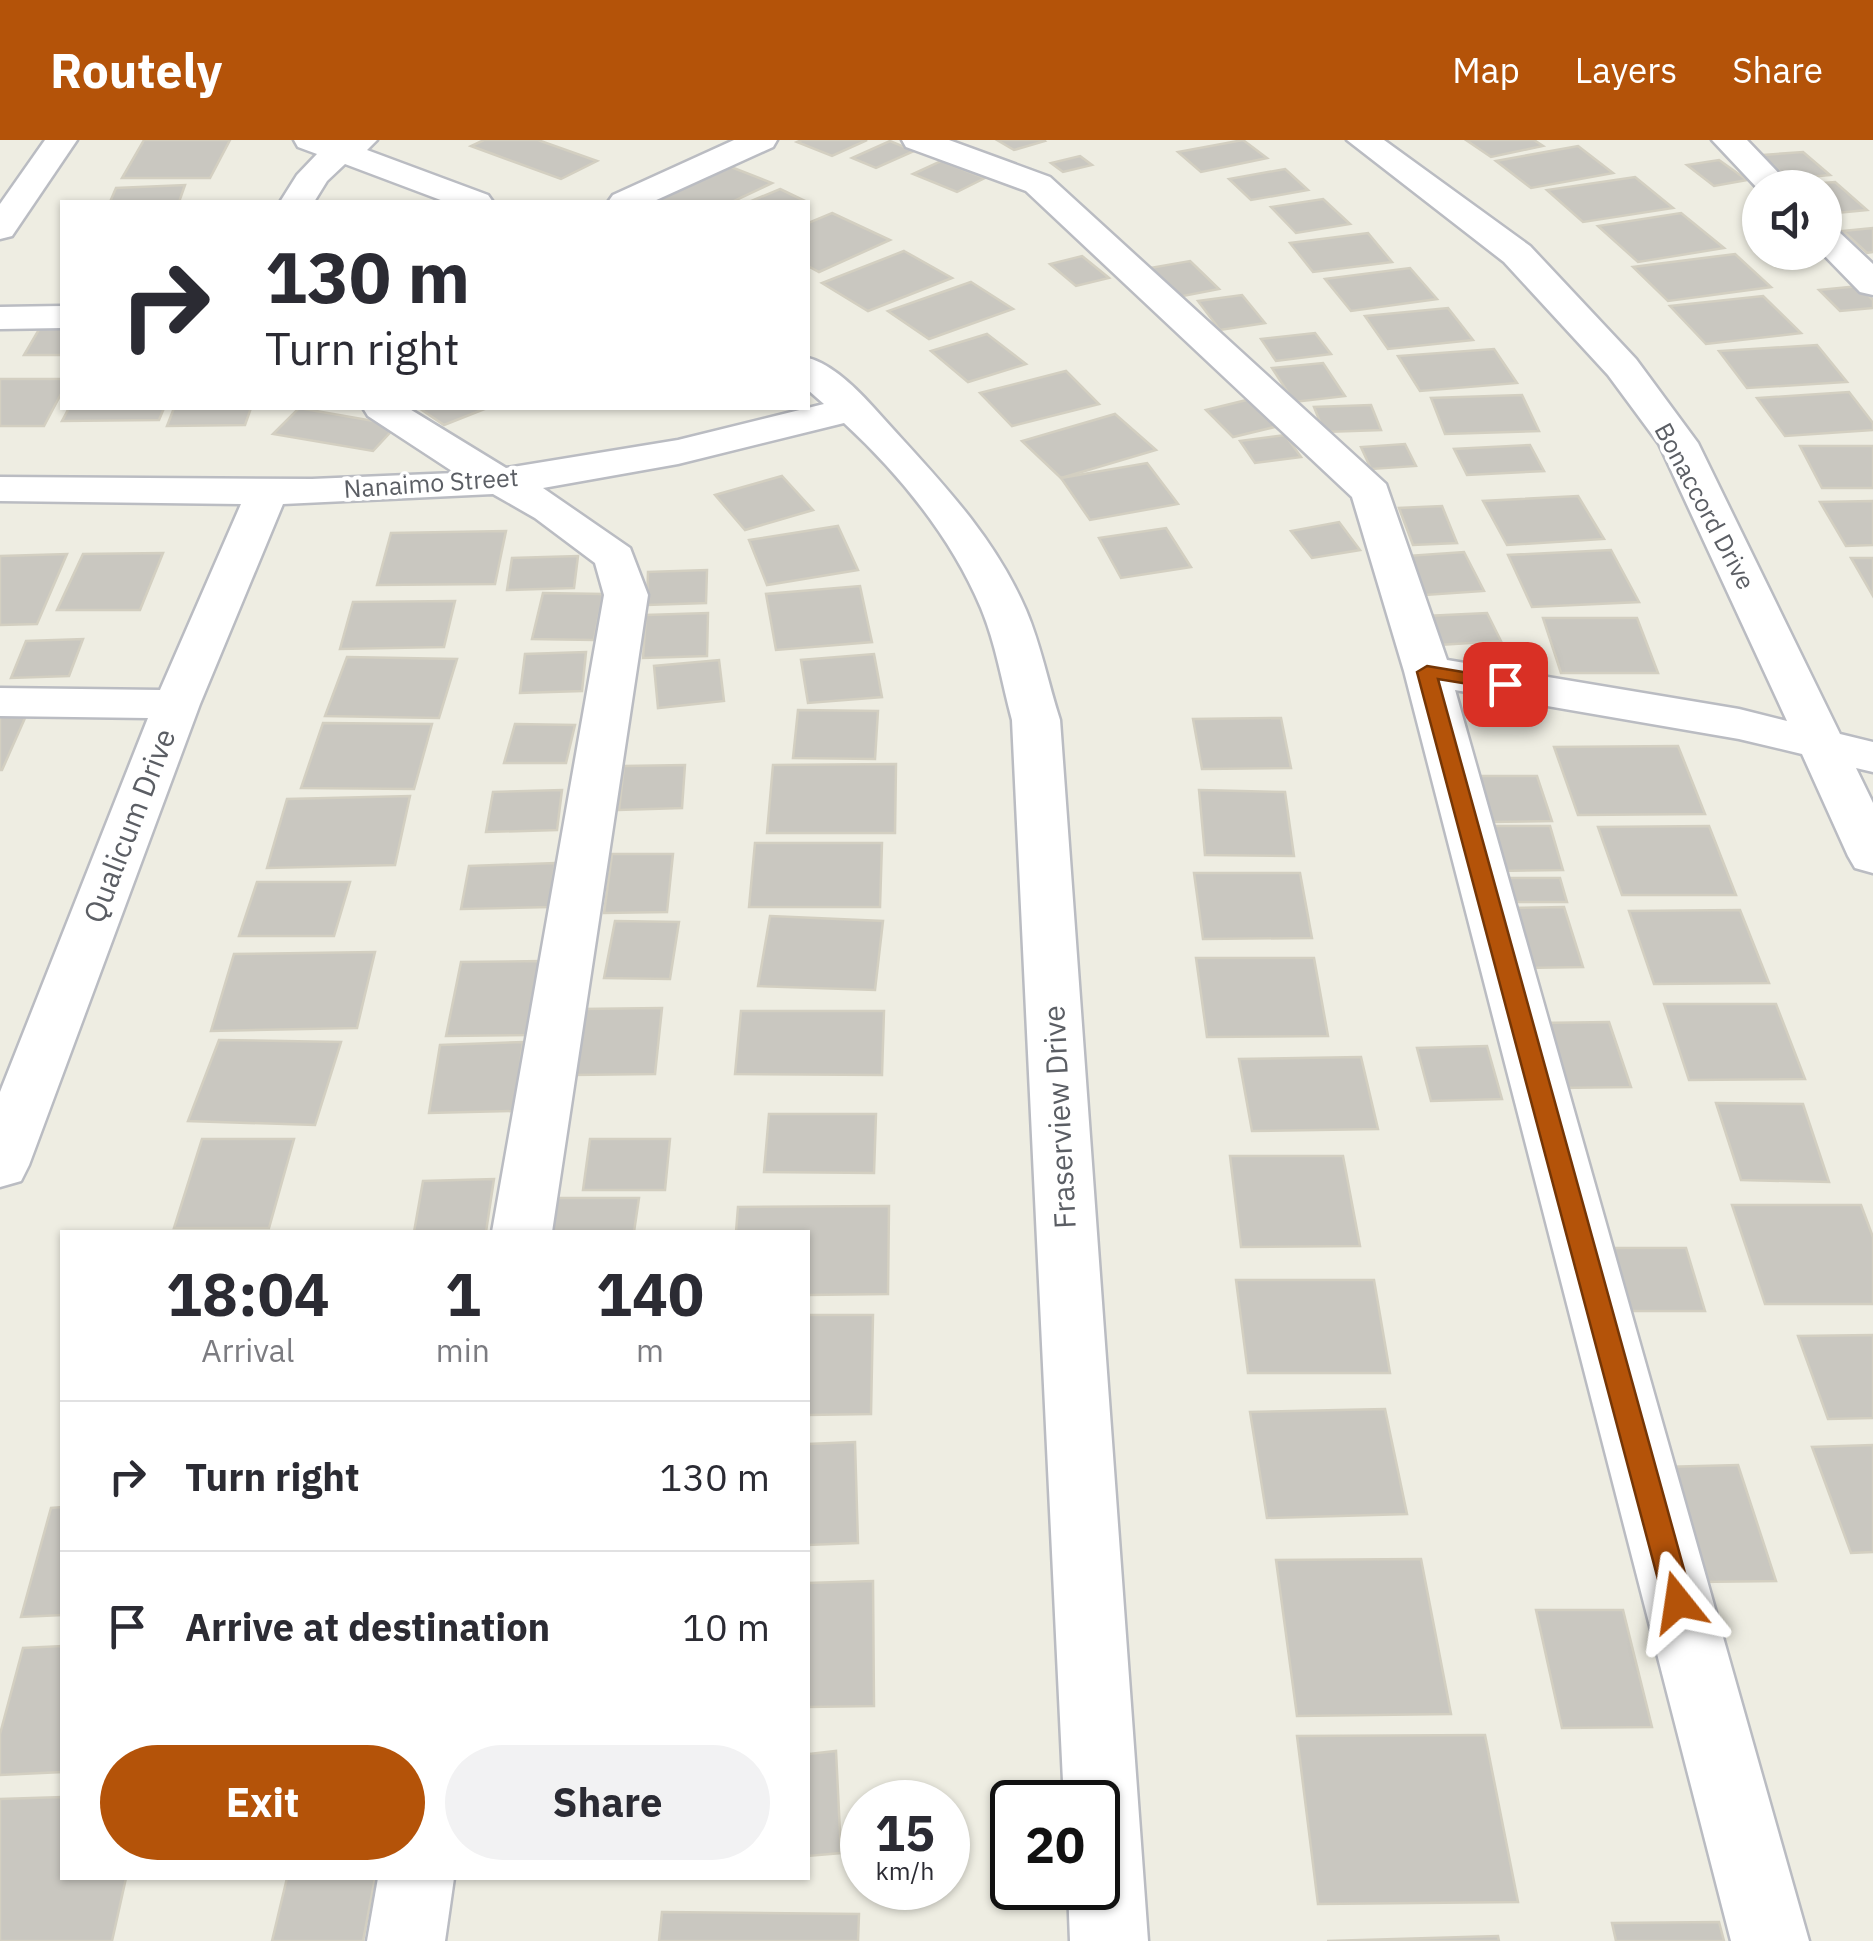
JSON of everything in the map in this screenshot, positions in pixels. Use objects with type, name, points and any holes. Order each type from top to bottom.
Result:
[{"type":"street","points":[[0,229],[61,140]]},
{"type":"street","points":[[629,200],[760,140]]},
{"type":"street","points":[[918,140],[1038,184],[1372,493],[1427,672],[1770,1941]]},
{"type":"street","name":"Bonaccord Drive","points":[[1364,140],[1517,254],[1622,367],[1678,444],[1720,524],[1873,856]]},
{"type":"street","points":[[1728,140],[1758,170]]},
{"type":"street","points":[[298,200],[337,143],[471,200]]},
{"type":"street","points":[[1842,254],[1873,284]]},
{"type":"street","points":[[0,318],[60,317]]},
{"type":"street","name":"Fraserview Drive","points":[[810,372],[854,408],[950,516],[1004,608],[1036,720],[1109,1941]]},
{"type":"street","name":"Nanaimo Street","points":[[0,489],[411,488],[499,481],[673,455],[854,408]]},
{"type":"street","points":[[385,410],[550,509],[615,558],[626,595],[522,1230]]},
{"type":"street","name":"Qualicum Drive","points":[[0,1165],[178,704],[268,490]]},
{"type":"street","points":[[1427,672],[1739,724],[1873,757]]},
{"type":"street","points":[[0,702],[178,704]]},
{"type":"street","points":[[406,1941],[416,1880]]},
{"type":"building","points":[[144,140],[230,140],[210,178],[122,178]]},
{"type":"building","points":[[484,140],[538,140],[597,161],[561,179],[471,146]]},
{"type":"building","points":[[867,140],[832,156],[797,142]]},
{"type":"building","points":[[997,140],[1044,140],[1045,141],[1014,150]]},
{"type":"building","points":[[1243,140],[1267,158],[1201,172],[1178,152]]},
{"type":"building","points":[[1466,140],[1534,140],[1543,146],[1491,157]]},
{"type":"building","points":[[890,141],[914,151],[876,168],[852,158]]},
{"type":"building","points":[[1578,146],[1613,173],[1531,188],[1496,161]]},
{"type":"building","points":[[1803,152],[1824,170],[1778,170],[1762,155]]},
{"type":"building","points":[[1080,156],[1092,165],[1063,172],[1051,163]]},
{"type":"building","points":[[1719,160],[1742,176],[1742,181],[1714,186],[1687,165]]},
{"type":"building","points":[[941,161],[985,178],[957,192],[913,174]]},
{"type":"building","points":[[731,167],[772,183],[736,200],[657,200]]},
{"type":"building","points":[[1285,169],[1308,190],[1251,200],[1229,179]]},
{"type":"building","points":[[1635,177],[1673,208],[1583,222],[1547,190]]},
{"type":"building","points":[[185,185],[180,200],[111,200],[116,188]]},
{"type":"building","points":[[1842,188],[1867,210],[1842,212]]},
{"type":"building","points":[[780,189],[803,200],[754,200]]},
{"type":"building","points":[[1323,199],[1350,224],[1296,233],[1271,207]]},
{"type":"building","points":[[832,213],[890,240],[819,272],[810,267],[810,222]]},
{"type":"building","points":[[1681,213],[1724,248],[1638,262],[1598,226]]},
{"type":"building","points":[[1873,228],[1873,252],[1867,253],[1843,231]]},
{"type":"building","points":[[1368,233],[1392,262],[1313,272],[1290,243]]},
{"type":"building","points":[[904,251],[952,278],[868,311],[822,283]]},
{"type":"building","points":[[1735,254],[1742,260],[1742,270],[1752,270],[1771,287],[1668,301],[1633,267]]},
{"type":"building","points":[[1082,256],[1109,278],[1076,286],[1050,264]]},
{"type":"building","points":[[1190,261],[1219,289],[1178,297],[1150,268]]},
{"type":"building","points":[[1410,268],[1437,299],[1351,311],[1325,279]]},
{"type":"building","points":[[971,282],[1013,309],[929,339],[888,311]]},
{"type":"building","points":[[1859,286],[1873,300],[1873,308],[1840,311],[1819,290]]},
{"type":"building","points":[[1242,295],[1265,323],[1220,330],[1198,301]]},
{"type":"building","points":[[1763,296],[1801,333],[1706,344],[1670,306]]},
{"type":"building","points":[[1448,308],[1473,340],[1388,349],[1365,316]]},
{"type":"building","points":[[41,326],[60,326],[60,355],[24,355]]},
{"type":"building","points":[[1315,333],[1331,354],[1276,361],[1261,339]]},
{"type":"building","points":[[987,334],[1026,364],[968,382],[931,351]]},
{"type":"building","points":[[1817,345],[1847,382],[1747,388],[1719,351]]},
{"type":"building","points":[[1494,349],[1517,383],[1420,391],[1398,356]]},
{"type":"building","points":[[1323,363],[1345,396],[1294,402],[1272,368]]},
{"type":"building","points":[[1066,371],[1099,404],[1012,426],[980,393]]},
{"type":"building","points":[[0,379],[60,379],[60,396],[44,426],[0,426]]},
{"type":"building","points":[[1849,392],[1873,423],[1873,430],[1785,436],[1757,398]]},
{"type":"building","points":[[1522,395],[1539,431],[1445,434],[1431,398]]},
{"type":"building","points":[[1255,398],[1283,425],[1233,437],[1206,410]]},
{"type":"building","points":[[1371,405],[1381,430],[1324,432],[1314,407]]},
{"type":"building","points":[[68,410],[163,410],[159,420],[62,421]]},
{"type":"building","points":[[173,410],[250,410],[245,425],[167,426]]},
{"type":"building","points":[[297,410],[397,425],[373,451],[273,434]]},
{"type":"building","points":[[422,410],[482,410],[444,425]]},
{"type":"building","points":[[1115,414],[1156,450],[1061,478],[1022,441]]},
{"type":"building","points":[[1285,435],[1301,457],[1255,463],[1240,441]]},
{"type":"building","points":[[1405,444],[1416,466],[1371,469],[1361,447]]},
{"type":"building","points":[[1530,445],[1544,471],[1467,475],[1454,449]]},
{"type":"building","points":[[1800,446],[1873,446],[1873,488],[1822,488]]},
{"type":"building","points":[[1147,463],[1178,504],[1090,520],[1061,478]]},
{"type":"building","points":[[782,476],[813,510],[745,530],[715,495]]},
{"type":"building","points":[[1578,496],[1604,539],[1507,545],[1483,501]]},
{"type":"building","points":[[1873,501],[1873,545],[1846,546],[1820,502]]},
{"type":"building","points":[[1442,506],[1457,543],[1413,545],[1399,508]]},
{"type":"building","points":[[1339,522],[1360,550],[1312,558],[1291,531]]},
{"type":"building","points":[[838,526],[858,570],[767,585],[749,540]]},
{"type":"building","points":[[1166,528],[1191,567],[1121,578],[1099,538]]},
{"type":"building","points":[[506,531],[495,584],[377,585],[391,533]]},
{"type":"building","points":[[1611,550],[1639,602],[1532,607],[1508,555]]},
{"type":"building","points":[[1464,552],[1484,591],[1425,595],[1406,556]]},
{"type":"building","points":[[163,553],[140,610],[57,610],[83,554]]},
{"type":"building","points":[[67,554],[37,624],[0,625],[0,556]]},
{"type":"building","points":[[578,556],[574,588],[507,590],[512,558]]},
{"type":"building","points":[[1851,558],[1873,558],[1873,596]]},
{"type":"building","points":[[707,570],[706,603],[647,605],[648,572]]},
{"type":"building","points":[[860,586],[872,642],[776,650],[766,594]]},
{"type":"building","points":[[543,593],[603,594],[594,640],[532,639]]},
{"type":"building","points":[[455,601],[444,647],[340,649],[353,602]]},
{"type":"building","points":[[708,613],[707,656],[643,658],[646,615]]},
{"type":"building","points":[[1487,613],[1501,641],[1439,645],[1426,616]]},
{"type":"building","points":[[1543,618],[1637,618],[1658,673],[1561,673]]},
{"type":"building","points":[[83,639],[69,676],[11,678],[26,641]]},
{"type":"building","points":[[586,652],[582,691],[520,693],[525,654]]},
{"type":"building","points":[[874,654],[882,697],[808,703],[801,660]]},
{"type":"building","points":[[347,657],[457,659],[439,718],[325,716]]},
{"type":"building","points":[[719,660],[724,701],[658,708],[654,666]]},
{"type":"building","points":[[29,709],[2,770],[0,770],[0,710]]},
{"type":"building","points":[[798,710],[878,711],[875,759],[793,758]]},
{"type":"building","points":[[1281,718],[1291,768],[1202,769],[1193,719]]},
{"type":"building","points":[[323,723],[432,724],[414,789],[301,788]]},
{"type":"building","points":[[515,724],[575,725],[566,763],[504,763]]},
{"type":"building","points":[[1678,746],[1705,814],[1578,815],[1554,747]]},
{"type":"building","points":[[896,764],[895,833],[767,833],[773,765]]},
{"type":"building","points":[[685,765],[682,808],[619,810],[624,766]]},
{"type":"building","points":[[1474,776],[1537,776],[1552,821],[1488,822]]},
{"type":"building","points":[[562,790],[557,830],[486,832],[493,792]]},
{"type":"building","points":[[1199,790],[1285,792],[1294,856],[1205,855]]},
{"type":"building","points":[[410,796],[395,865],[267,868],[287,799]]},
{"type":"building","points":[[1485,826],[1550,826],[1563,870],[1498,871]]},
{"type":"building","points":[[1709,826],[1736,895],[1622,895],[1598,827]]},
{"type":"building","points":[[755,843],[882,843],[880,907],[749,907]]},
{"type":"building","points":[[612,854],[673,854],[667,912],[604,913]]},
{"type":"building","points":[[555,863],[549,907],[461,909],[469,866]]},
{"type":"building","points":[[1194,873],[1300,873],[1312,938],[1203,939]]},
{"type":"building","points":[[1502,878],[1560,878],[1567,902],[1508,902]]},
{"type":"building","points":[[257,882],[350,882],[334,936],[239,936]]},
{"type":"building","points":[[1564,907],[1583,967],[1525,968],[1508,908]]},
{"type":"building","points":[[1740,910],[1769,983],[1654,984],[1629,911]]},
{"type":"building","points":[[770,916],[883,921],[875,990],[758,986]]},
{"type":"building","points":[[615,921],[679,922],[670,979],[604,978]]},
{"type":"building","points":[[375,952],[357,1028],[211,1031],[234,954]]},
{"type":"building","points":[[1196,958],[1314,958],[1328,1036],[1207,1037]]},
{"type":"building","points":[[542,961],[530,1035],[446,1036],[461,962]]},
{"type":"building","points":[[1664,1004],[1776,1004],[1805,1079],[1689,1080]]},
{"type":"building","points":[[662,1008],[655,1074],[572,1075],[581,1009]]},
{"type":"building","points":[[741,1011],[884,1011],[882,1075],[735,1074]]},
{"type":"building","points":[[1609,1022],[1631,1087],[1558,1088],[1539,1023]]},
{"type":"building","points":[[219,1040],[341,1042],[315,1125],[188,1121]]},
{"type":"building","points":[[523,1042],[514,1111],[429,1113],[440,1045]]},
{"type":"building","points":[[1487,1046],[1502,1099],[1431,1101],[1417,1048]]},
{"type":"building","points":[[1361,1057],[1378,1129],[1252,1131],[1239,1059]]},
{"type":"building","points":[[1716,1103],[1803,1104],[1829,1182],[1741,1180]]},
{"type":"building","points":[[769,1114],[876,1114],[874,1173],[764,1172]]},
{"type":"building","points":[[202,1139],[294,1139],[269,1228],[174,1228]]},
{"type":"building","points":[[590,1139],[670,1139],[665,1190],[583,1190]]},
{"type":"building","points":[[1230,1156],[1343,1156],[1360,1246],[1241,1247]]},
{"type":"building","points":[[494,1179],[486,1230],[414,1230],[423,1181]]},
{"type":"building","points":[[556,1198],[639,1198],[634,1230],[551,1230]]},
{"type":"building","points":[[1732,1205],[1861,1205],[1873,1237],[1873,1304],[1765,1304]]},
{"type":"building","points":[[889,1206],[888,1294],[810,1295],[810,1230],[736,1230],[738,1207]]},
{"type":"building","points":[[1604,1248],[1686,1248],[1705,1311],[1622,1311]]},
{"type":"building","points":[[1236,1280],[1374,1280],[1390,1373],[1248,1373]]},
{"type":"building","points":[[810,1315],[873,1315],[871,1414],[810,1415]]},
{"type":"building","points":[[1873,1335],[1873,1418],[1828,1419],[1798,1336]]},
{"type":"building","points":[[1385,1409],[1407,1514],[1267,1518],[1250,1412]]},
{"type":"building","points":[[855,1442],[858,1543],[810,1545],[810,1444]]},
{"type":"building","points":[[1873,1445],[1873,1552],[1851,1553],[1812,1447]]},
{"type":"building","points":[[1738,1465],[1776,1581],[1697,1582],[1662,1467]]},
{"type":"building","points":[[60,1507],[60,1615],[21,1617],[51,1508]]},
{"type":"building","points":[[1421,1559],[1451,1714],[1297,1716],[1276,1560]]},
{"type":"building","points":[[873,1581],[874,1706],[810,1707],[810,1583]]},
{"type":"building","points":[[1536,1610],[1623,1610],[1652,1727],[1562,1728]]},
{"type":"building","points":[[60,1646],[60,1772],[0,1775],[0,1734],[23,1648]]},
{"type":"building","points":[[1485,1735],[1518,1902],[1318,1904],[1297,1736]]},
{"type":"building","points":[[836,1751],[840,1853],[810,1856],[810,1754]]},
{"type":"building","points":[[60,1797],[60,1880],[126,1880],[112,1941],[0,1941],[0,1799]]},
{"type":"building","points":[[287,1880],[375,1880],[363,1941],[272,1941]]},
{"type":"building","points":[[662,1912],[859,1914],[858,1941],[659,1941]]},
{"type":"building","points":[[1719,1922],[1724,1941],[1616,1941],[1612,1923]]},
{"type":"building","points":[[1498,1936],[1499,1941],[1327,1941]]},
{"type":"route","points":[[1505,684],[1427,672],[1678,1602]]}]
